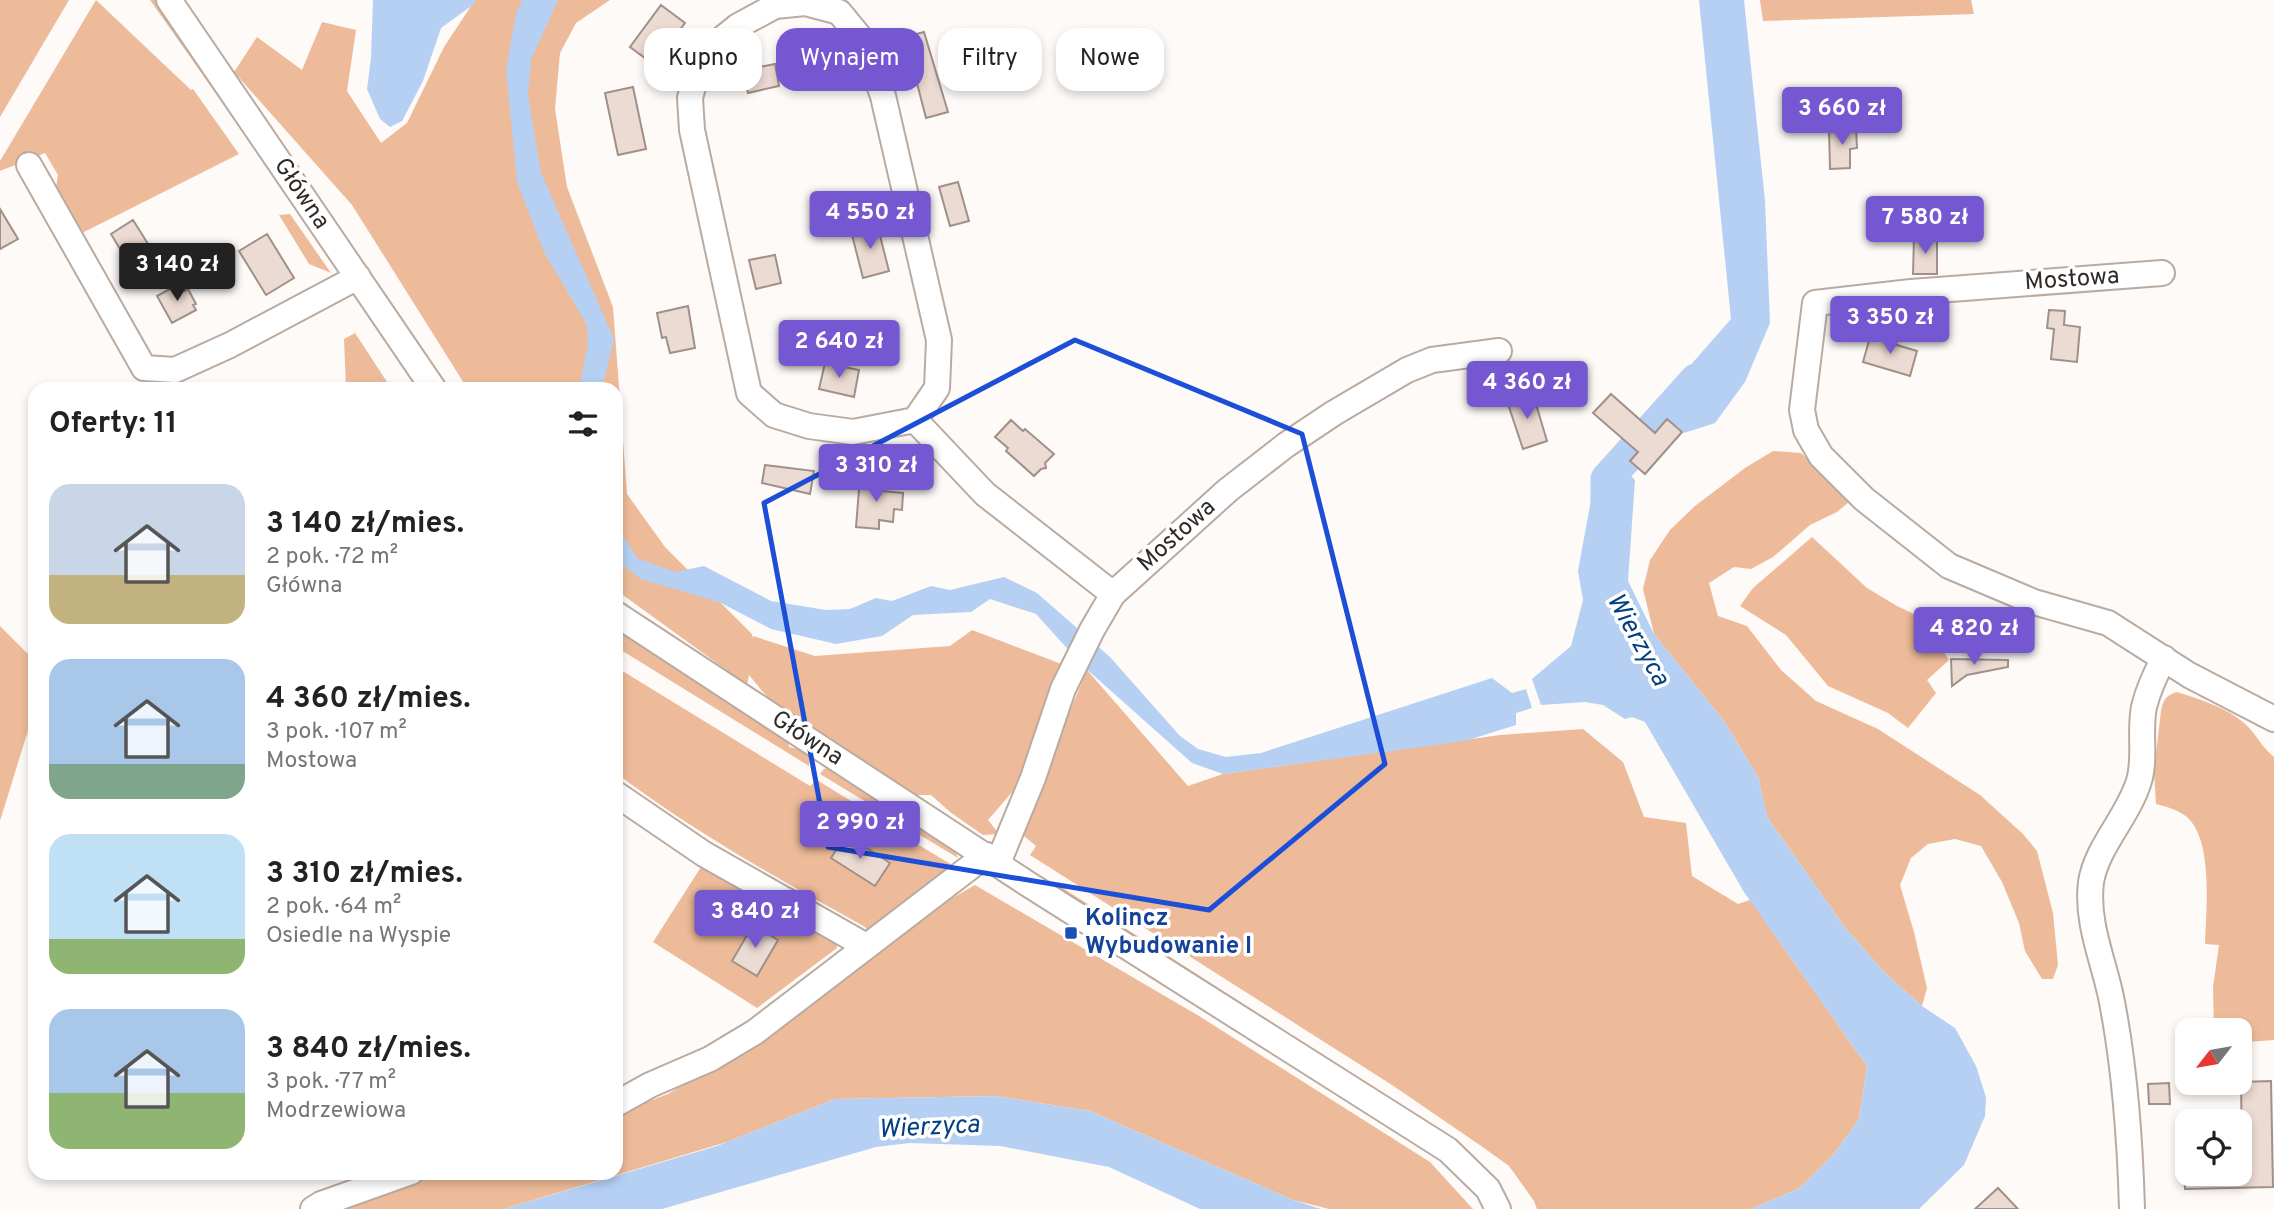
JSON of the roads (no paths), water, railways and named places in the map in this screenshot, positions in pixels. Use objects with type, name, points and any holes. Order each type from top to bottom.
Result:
[{"type":"street","name":"Główna","points":[[169,0],[429,382]]},
{"type":"street","points":[[796,2],[839,12],[863,41],[883,96],[939,340],[937,388],[915,420],[853,432],[810,426],[774,415],[749,393],[692,130],[690,98],[697,72],[712,47],[738,26],[775,6],[796,2]]},
{"type":"street","points":[[29,165],[144,368],[175,370],[230,345],[358,277]]},
{"type":"street","name":"Mostowa","points":[[2162,273],[1910,292],[1815,303],[1802,410],[1806,430],[1821,456],[1864,499],[1948,566],[2034,602],[2108,623],[2164,658]]},
{"type":"street","name":"Mostowa","points":[[992,859],[1033,778],[1063,689],[1113,594],[1228,490],[1286,445],[1334,413],[1407,370],[1433,360],[1499,351]]},
{"type":"street","points":[[915,420],[985,494],[1113,594]]},
{"type":"street","name":"Główna","points":[[623,619],[992,859],[1448,1150],[1488,1189],[1498,1209]]},
{"type":"street","points":[[2132,1209],[2127,1098],[2111,996],[2093,929],[2090,897],[2092,879],[2098,861],[2139,780],[2144,709],[2155,674],[2164,658],[2189,675],[2274,719]]},
{"type":"street","points":[[623,799],[704,854],[866,946]]},
{"type":"street","points":[[623,1100],[650,1085],[710,1059],[755,1032],[866,946],[992,859]]},
{"type":"street","points":[[313,1209],[388,1180]]},
{"type":"water","points":[[373,0],[475,0],[474,4],[441,28],[423,81],[402,121],[390,127],[380,119],[367,89]]},
{"type":"water","points":[[522,0],[558,0],[531,60],[528,96],[541,173],[614,339],[603,382],[580,382],[588,345],[587,325],[544,252],[517,182],[506,69],[516,14]]},
{"type":"water","points":[[1699,0],[1744,0],[1765,201],[1770,323],[1745,382],[1715,423],[1684,433],[1668,418],[1660,400],[1731,319]]},
{"type":"water","points":[[1611,455],[1635,480],[1628,581],[1654,634],[1724,721],[1758,777],[1767,817],[1846,929],[1886,974],[1922,1006],[1955,1028],[1976,1066],[1986,1097],[1985,1116],[1964,1165],[1919,1209],[1751,1209],[1800,1188],[1834,1154],[1859,1119],[1867,1066],[1744,892],[1645,722],[1632,717],[1625,719],[1603,705],[1585,702],[1541,705],[1532,679],[1571,646],[1583,600],[1578,571],[1596,473]]},
{"type":"water","points":[[623,536],[637,558],[675,572],[704,566],[771,601],[826,610],[850,609],[876,598],[892,601],[931,586],[950,590],[1004,577],[1037,593],[1110,657],[1180,736],[1198,749],[1226,757],[1261,753],[1492,678],[1512,693],[1526,689],[1532,708],[1516,713],[1516,725],[1465,741],[1223,774],[1192,763],[1083,666],[1036,614],[990,599],[971,612],[913,615],[882,636],[836,644],[771,629],[721,603],[641,579],[623,565]]},
{"type":"water","points":[[996,1096],[1090,1111],[1293,1200],[1321,1209],[1200,1209],[1109,1167],[1000,1146],[910,1143],[876,1147],[662,1209],[504,1209],[602,1180],[623,1180],[623,1174],[717,1146],[835,1099]]},
{"type":"waterway","name":"Wierzyca","points":[[1607,505],[1607,479],[1696,380]]},
{"type":"place","name":"Kolincz Wybudowanie I","points":[[1071,933]]}]
